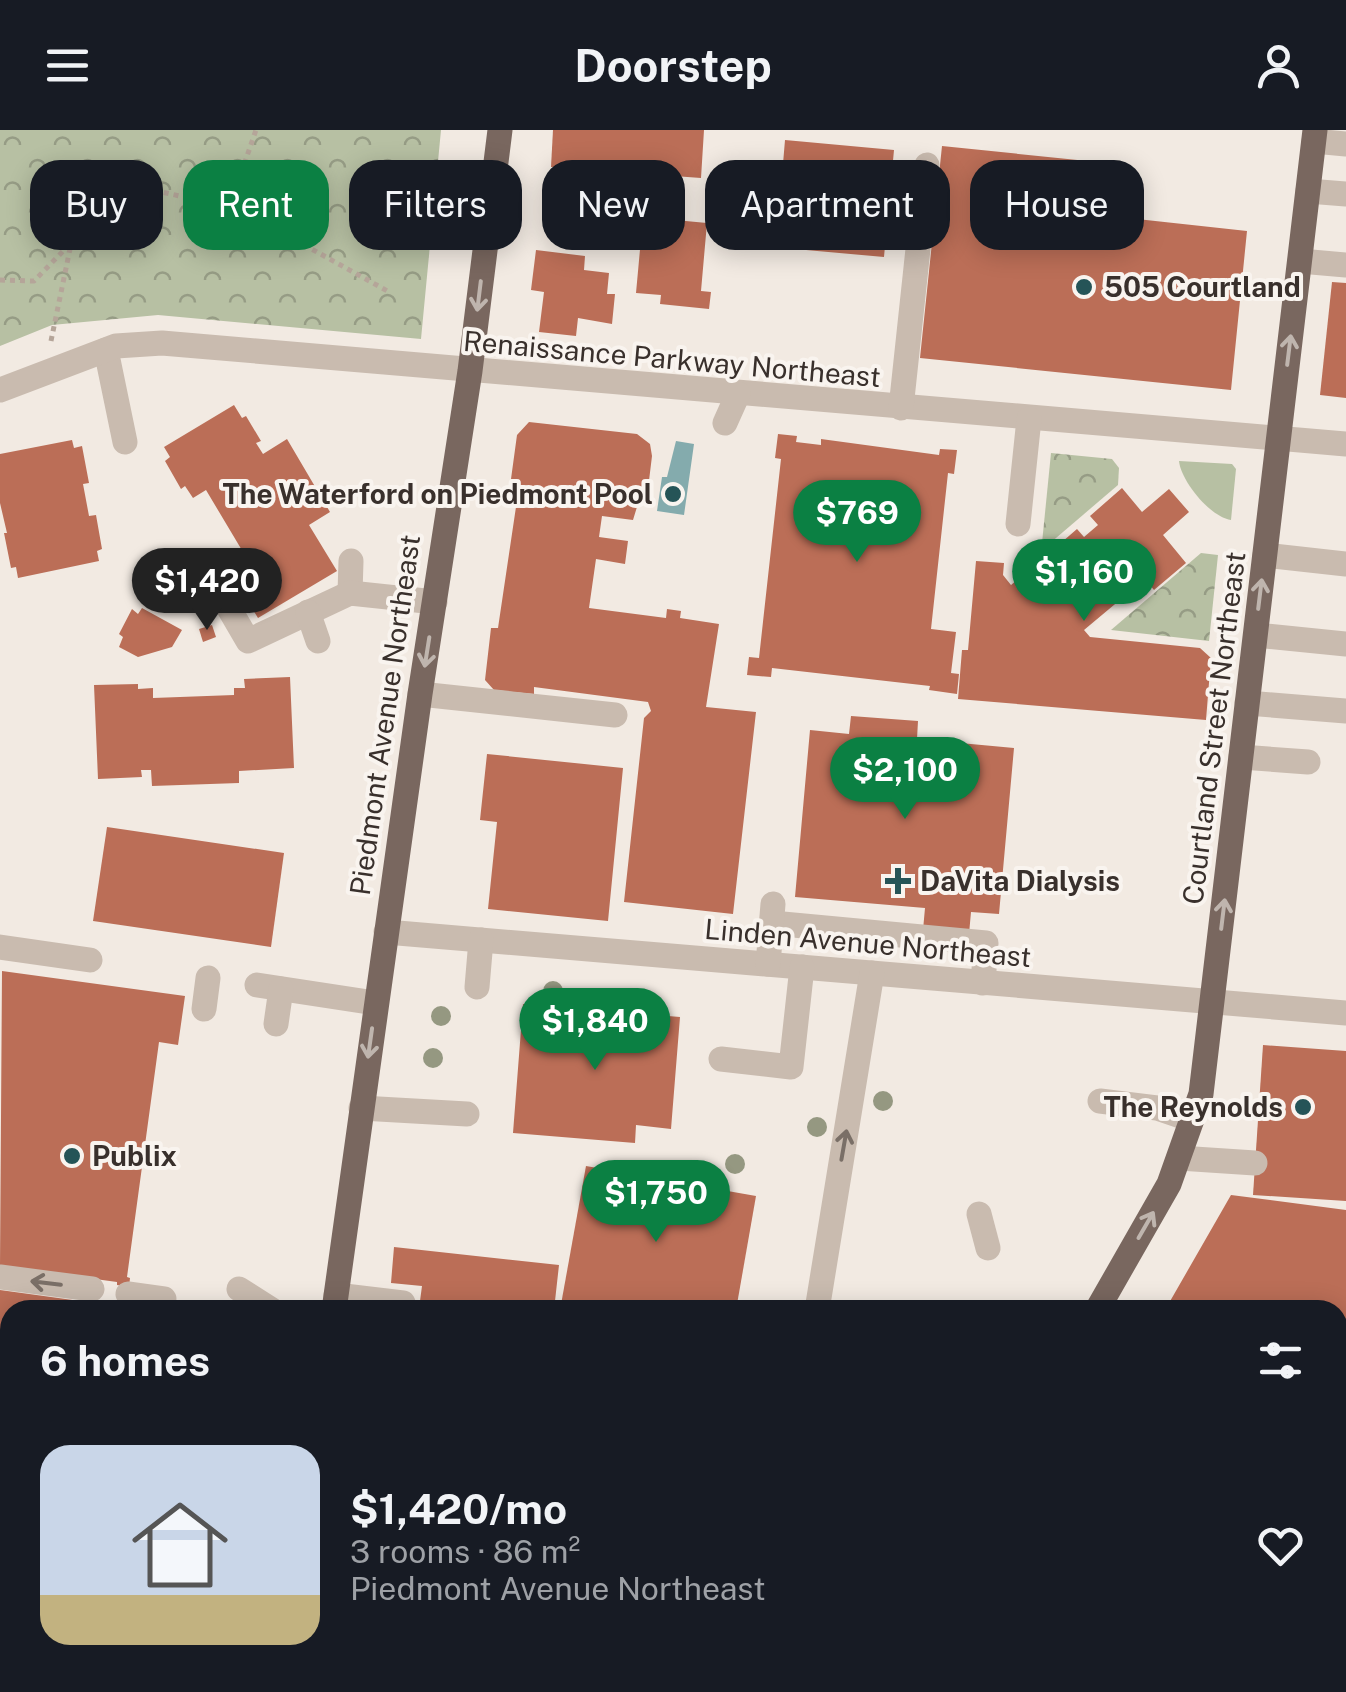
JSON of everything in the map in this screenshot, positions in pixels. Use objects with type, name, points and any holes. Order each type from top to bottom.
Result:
[{"type":"main road","name":"Piedmont Avenue Northeast","points":[[335,1300],[375,1003],[470,371],[500,130]]},
{"type":"main road","name":"Courtland Street Northeast","points":[[1103,1300],[1169,1184],[1201,1094],[1314,135]]},
{"type":"street","points":[[1314,135],[1346,144]]},
{"type":"street","points":[[1308,191],[1346,194]]},
{"type":"street","points":[[901,408],[919,250]]},
{"type":"street","points":[[1300,261],[1346,264]]},
{"type":"street","name":"Renaissance Parkway Northeast","points":[[0,390],[106,350],[162,344],[1346,444]]},
{"type":"street","points":[[106,350],[125,442]]},
{"type":"street","points":[[725,423],[738,394]]},
{"type":"street","points":[[1018,524],[1029,419]]},
{"type":"street","points":[[1265,555],[1346,564]]},
{"type":"street","points":[[350,593],[351,561]]},
{"type":"street","points":[[227,605],[248,641],[350,593],[435,602]]},
{"type":"street","points":[[308,612],[318,640]]},
{"type":"street","points":[[1256,635],[1346,644]]},
{"type":"street","points":[[420,694],[615,715]]},
{"type":"street","points":[[1247,702],[1346,711]]},
{"type":"street","points":[[1241,757],[1308,762]]},
{"type":"street","points":[[768,964],[772,914],[986,942],[983,982]]},
{"type":"street","name":"Linden Avenue Northeast","points":[[386,932],[1346,1013]]},
{"type":"street","points":[[477,987],[481,940]]},
{"type":"street","points":[[0,947],[90,960]]},
{"type":"street","points":[[721,1059],[791,1067],[802,967]]},
{"type":"street","points":[[817,1300],[819,1251],[843,1188],[872,973]]},
{"type":"street","points":[[204,1009],[208,978]]},
{"type":"street","points":[[276,1024],[269,987],[375,1003]]},
{"type":"street","points":[[1100,1101],[1157,1108],[1192,1120]]},
{"type":"street","points":[[361,1108],[468,1114]]},
{"type":"street","points":[[1179,1158],[1255,1163]]},
{"type":"street","points":[[979,1214],[988,1248]]},
{"type":"street","points":[[0,1277],[92,1289]]},
{"type":"street","points":[[240,1289],[257,1300]]},
{"type":"street","points":[[128,1294],[164,1299]]},
{"type":"path","points":[[246,160],[256,130]]},
{"type":"path","points":[[0,280],[34,281],[64,250]]},
{"type":"path","points":[[50,347],[70,250]]},
{"type":"path","points":[[313,250],[391,294]]},
{"type":"green space","points":[[0,130],[441,130],[438,160],[349,160],[349,250],[430,250],[421,339],[158,315],[52,325],[0,346]]},
{"type":"green space","points":[[1051,453],[1112,459],[1119,468],[1118,485],[1049,544],[1042,543]]},
{"type":"green space","points":[[1179,461],[1232,464],[1236,469],[1231,520],[1214,512],[1198,497]]},
{"type":"green space","points":[[1201,553],[1218,555],[1209,641],[1111,630]]},
{"type":"water","name":"The Waterford on Piedmont Pool","points":[[676,441],[694,444],[684,515],[657,511],[662,477],[667,477]]},
{"type":"building","points":[[553,130],[704,130],[701,178],[685,177],[685,160],[551,160]]},
{"type":"building","points":[[785,140],[894,150],[893,160],[783,160]]},
{"type":"building","name":"505 Courtland","points":[[942,146],[1078,160],[970,160],[970,250],[1144,250],[1144,220],[1247,231],[1231,390],[920,358],[931,250],[950,250],[950,160],[941,160]]},
{"type":"building","points":[[685,221],[705,223],[701,291],[711,292],[709,309],[660,304],[661,295],[636,293],[640,250],[685,250]]},
{"type":"building","points":[[536,250],[585,256],[584,270],[609,273],[607,294],[615,294],[612,324],[578,318],[576,336],[539,332],[544,292],[531,290]]},
{"type":"building","points":[[806,250],[885,250],[884,257]]},
{"type":"building","points":[[1332,282],[1346,283],[1346,398],[1320,395]]},
{"type":"building","points":[[234,405],[261,441],[256,443],[263,454],[287,439],[330,512],[309,525],[337,571],[258,618],[235,580],[240,577],[234,567],[241,563],[237,556],[243,552],[206,490],[193,498],[185,486],[181,489],[165,461],[170,457],[164,447]]},
{"type":"building","points":[[529,422],[637,434],[650,444],[647,497],[640,497],[633,520],[602,516],[599,537],[628,541],[625,564],[596,559],[589,608],[666,618],[667,609],[681,611],[680,618],[719,624],[706,707],[756,712],[733,914],[624,902],[644,718],[651,711],[648,702],[534,687],[534,694],[494,690],[485,680],[491,628],[498,628],[520,480],[511,479],[517,435]]},
{"type":"building","points":[[778,434],[797,436],[796,442],[821,445],[821,439],[939,455],[940,449],[957,450],[954,474],[948,473],[931,629],[956,632],[951,673],[959,674],[957,694],[929,690],[930,686],[772,668],[771,677],[747,675],[749,657],[759,658],[781,459],[775,458]]},
{"type":"building","points":[[72,440],[74,448],[82,446],[89,483],[83,484],[89,516],[96,515],[102,549],[97,551],[99,561],[18,578],[16,567],[11,568],[4,533],[0,454]]},
{"type":"building","points":[[1122,488],[1142,512],[1169,489],[1189,512],[1163,535],[1186,563],[1154,590],[1145,579],[1084,630],[1090,637],[1200,648],[1211,658],[1206,720],[958,699],[962,650],[968,650],[976,561],[1004,563],[1003,575],[1011,585],[1041,560],[1047,567],[1061,555],[1055,548],[1077,529],[1084,537],[1098,525],[1090,516]]},
{"type":"building","points":[[142,608],[182,630],[172,647],[138,657],[119,647],[123,637],[119,634],[132,609],[138,614]]},
{"type":"building","points":[[212,625],[216,637],[203,642],[199,629]]},
{"type":"building","points":[[290,677],[294,768],[239,771],[239,783],[152,786],[151,770],[141,770],[142,777],[98,779],[94,685],[138,684],[138,689],[153,688],[153,698],[234,695],[234,688],[245,688],[244,679]]},
{"type":"building","points":[[851,716],[918,721],[917,739],[1014,748],[999,914],[971,912],[969,934],[923,930],[925,908],[795,897],[810,730],[849,734]]},
{"type":"building","points":[[487,754],[623,768],[608,921],[488,909],[497,822],[480,820]]},
{"type":"building","points":[[107,827],[284,853],[271,947],[93,921]]},
{"type":"building","name":"Publix","points":[[2,971],[185,996],[178,1045],[159,1042],[127,1277],[129,1287],[117,1282],[0,1266]]},
{"type":"building","points":[[523,1004],[680,1017],[671,1129],[636,1125],[635,1143],[513,1133]]},
{"type":"building","name":"The Reynolds","points":[[1263,1045],[1346,1051],[1346,1201],[1253,1195]]},
{"type":"building","points":[[586,1166],[756,1196],[738,1300],[562,1300]]},
{"type":"building","points":[[1231,1195],[1346,1210],[1346,1300],[1171,1300]]},
{"type":"building","points":[[394,1247],[559,1265],[555,1300],[420,1300],[422,1286],[391,1283]]},
{"type":"building","points":[[0,1290],[73,1300],[0,1300]]},
{"type":"place","name":"505 Courtland","points":[[1084,287]]},
{"type":"place","name":"The Waterford on Piedmont Pool","points":[[673,494]]},
{"type":"place","name":"DaVita Dialysis","points":[[898,881]]},
{"type":"place","name":"The Reynolds","points":[[1303,1107]]},
{"type":"place","name":"Publix","points":[[72,1156]]}]
